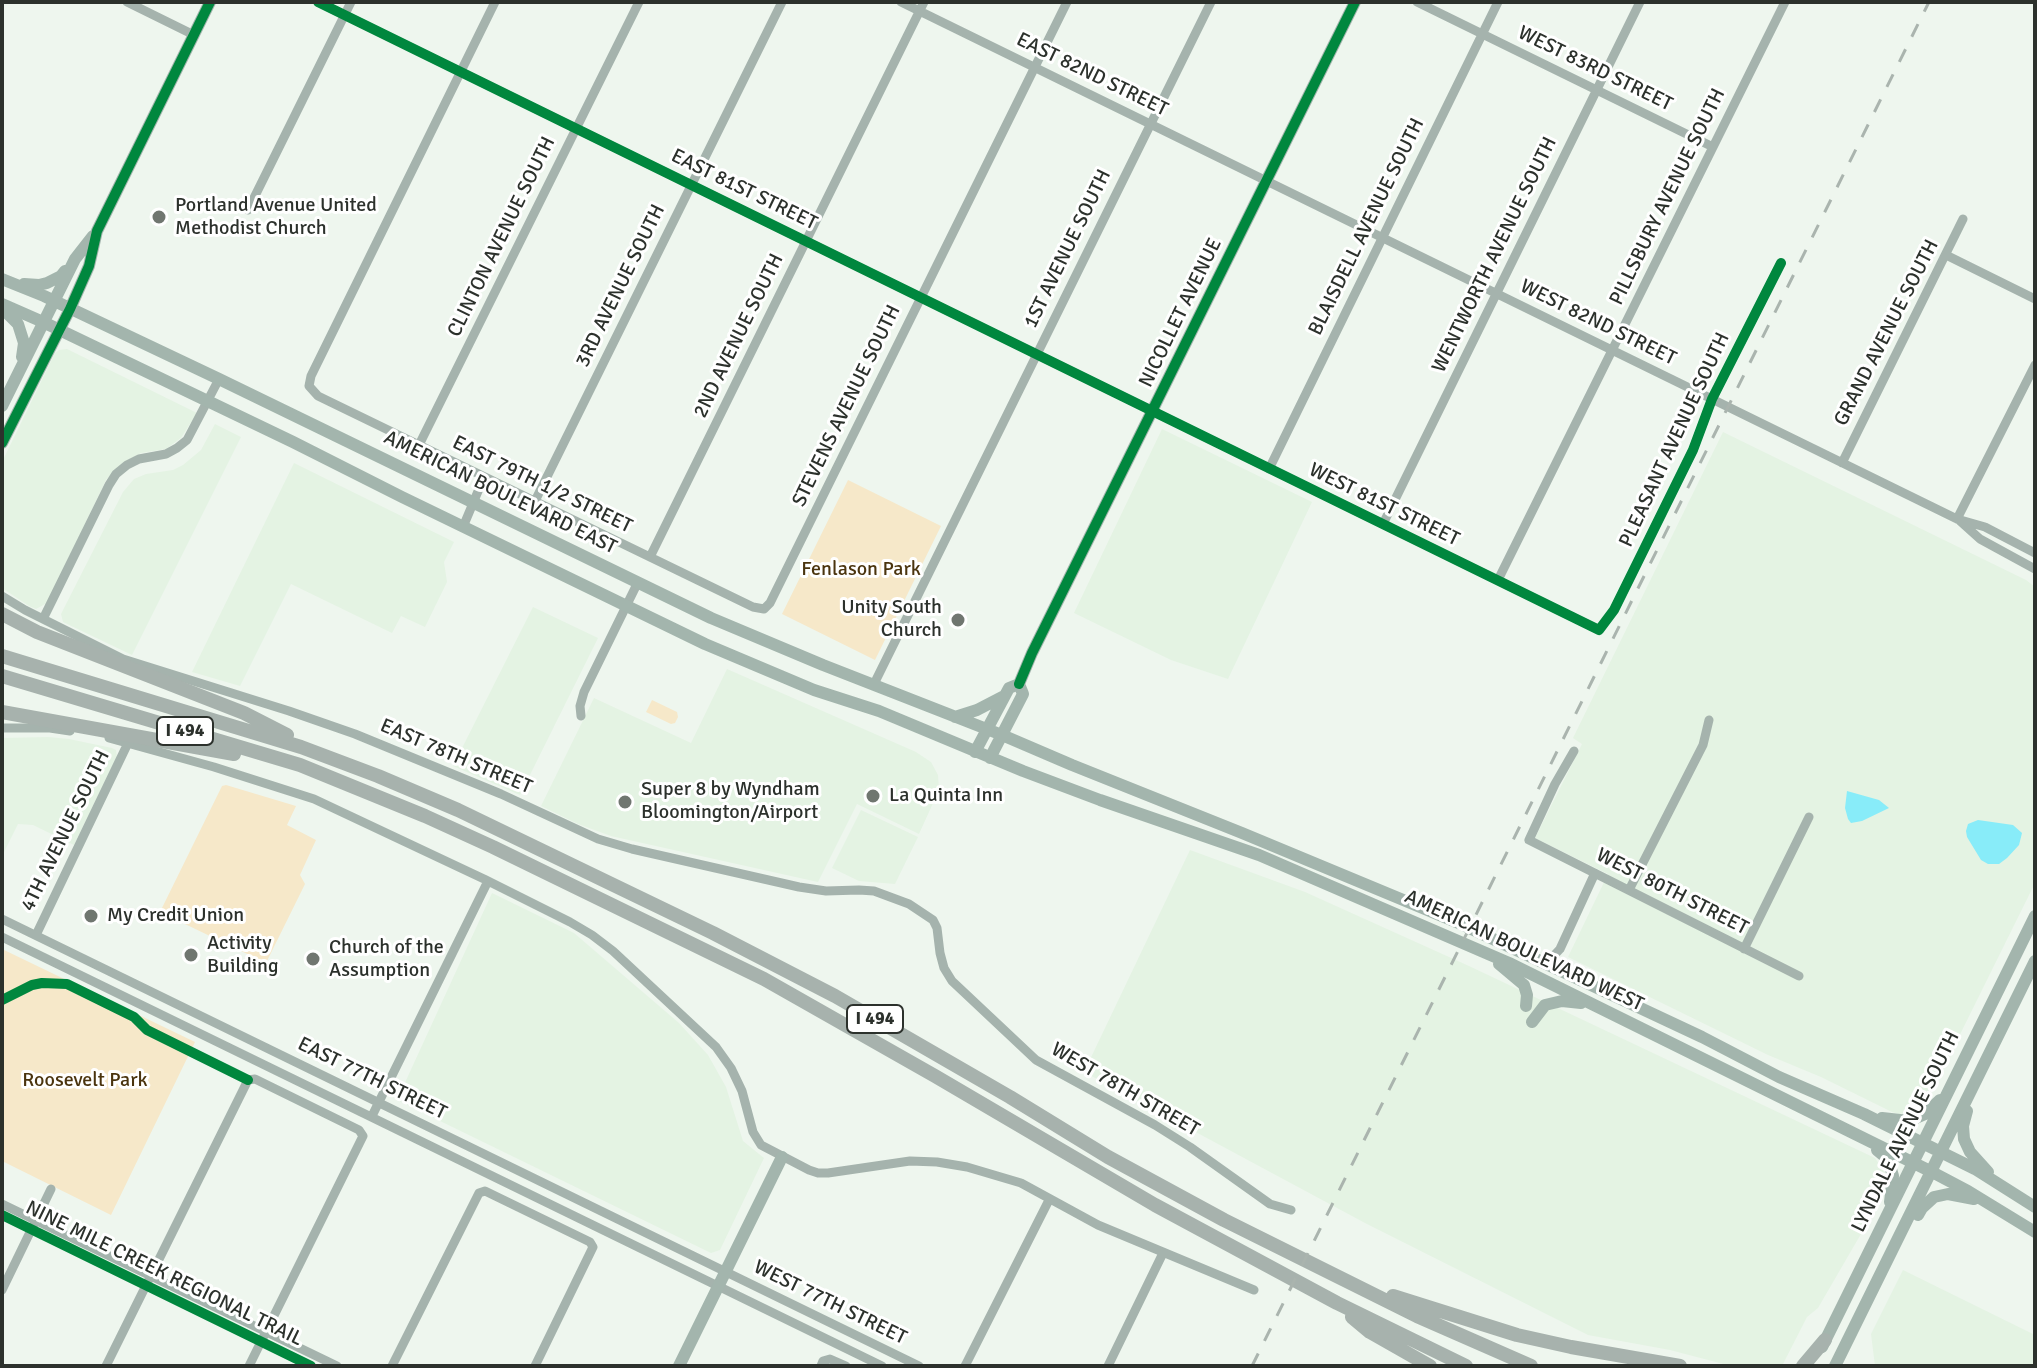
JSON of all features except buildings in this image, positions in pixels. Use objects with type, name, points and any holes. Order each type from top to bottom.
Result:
[{"type":"highway","points":[[2,614],[37,632],[244,713],[334,759]]},
{"type":"highway","name":"I 494","points":[[2,656],[334,759],[458,810],[713,933],[835,996],[1108,1157],[1328,1273],[1531,1366]]},
{"type":"highway","name":"I 494","points":[[2,676],[300,765],[493,847],[764,979],[1155,1205],[1337,1303],[1466,1366]]},
{"type":"highway","points":[[2,712],[300,765]]},
{"type":"highway","points":[[1328,1273],[1517,1335],[1680,1366]]},
{"type":"highway","points":[[1337,1303],[1370,1332],[1430,1366]]},
{"type":"highway","points":[[1803,1366],[1825,1340]]},
{"type":"main road","points":[[5,280],[28,285],[47,283],[61,276],[97,231],[210,2]]},
{"type":"main road","name":"NICOLLET AVENUE","points":[[990,758],[1023,694],[1019,684],[1032,653],[1355,2]]},
{"type":"main road","points":[[2,443],[70,309],[89,266],[97,231]]},
{"type":"main road","points":[[2,406],[75,259]]},
{"type":"main road","name":"AMERICAN BOULEVARD EAST","points":[[5,280],[219,379],[711,618],[986,730]]},
{"type":"main road","points":[[2,306],[43,322],[208,401],[705,644],[814,690],[879,711],[975,752]]},
{"type":"main road","points":[[2,306],[22,333],[23,354],[19,370]]},
{"type":"main road","points":[[263,428],[274,406]]},
{"type":"main road","points":[[293,442],[304,421]]},
{"type":"main road","points":[[814,690],[823,665]]},
{"type":"main road","name":"NICOLLET AVENUE","points":[[975,752],[1009,688],[1019,684]]},
{"type":"main road","points":[[955,717],[1004,696]]},
{"type":"main road","name":"AMERICAN BOULEVARD WEST","points":[[986,730],[1440,915],[1702,1037],[1779,1077],[1864,1114],[1998,1183],[2035,1207]]},
{"type":"main road","name":"AMERICAN BOULEVARD WEST","points":[[975,752],[1100,800],[1259,855],[1477,949],[1932,1172],[2035,1232]]},
{"type":"main road","points":[[1135,812],[1143,793]]},
{"type":"main road","name":"LYNDALE AVENUE SOUTH","points":[[1811,1366],[2035,916]]},
{"type":"main road","points":[[1477,949],[1524,985],[1526,1006]]},
{"type":"main road","name":"LYNDALE AVENUE SOUTH","points":[[1835,1366],[2035,961]]},
{"type":"main road","points":[[1532,1022],[1545,1005],[1562,1001],[1592,1005]]},
{"type":"main road","points":[[1864,1114],[1893,1121],[1909,1121],[1925,1114],[1946,1095]]},
{"type":"main road","points":[[1966,1101],[1964,1139],[1970,1152],[1998,1183]]},
{"type":"main road","points":[[1855,1134],[1888,1159],[1893,1176],[1888,1213]]},
{"type":"main road","points":[[679,1366],[782,1157]]},
{"type":"main road","points":[[1900,1236],[1934,1197],[1948,1194],[1993,1206]]},
{"type":"street","points":[[127,2],[194,35]]},
{"type":"street","name":"EAST 81ST STREET","points":[[318,2],[1152,412]]},
{"type":"street","points":[[248,210],[351,2]]},
{"type":"street","points":[[461,72],[495,2]]},
{"type":"street","name":"CLINTON AVENUE SOUTH","points":[[419,445],[639,2]]},
{"type":"street","name":"3RD AVENUE SOUTH","points":[[535,501],[782,2]]},
{"type":"street","name":"EAST 82ND STREET","points":[[901,2],[922,6],[1035,67],[1266,181]]},
{"type":"street","name":"STEVENS AVENUE SOUTH","points":[[764,609],[770,603],[1067,2]]},
{"type":"street","name":"1ST AVENUE SOUTH","points":[[874,684],[1211,2]]},
{"type":"street","name":"WEST 83RD STREET","points":[[1417,2],[1713,147]]},
{"type":"street","name":"BLAISDELL AVENUE SOUTH","points":[[1269,469],[1498,2]]},
{"type":"street","name":"WENTWORTH AVENUE SOUTH","points":[[1383,524],[1640,2]]},
{"type":"street","name":"PILLSBURY AVENUE SOUTH","points":[[1498,580],[1785,2]]},
{"type":"street","name":"2ND AVENUE SOUTH","points":[[650,557],[922,6]]},
{"type":"street","name":"EAST 79TH 1/2 STREET","points":[[461,72],[311,376],[309,386],[318,396],[753,607],[764,609]]},
{"type":"street","name":"WEST 82ND STREET","points":[[1266,181],[1957,519],[1985,527],[2035,553]]},
{"type":"street","name":"GRAND AVENUE SOUTH","points":[[1842,463],[1963,219]]},
{"type":"street","points":[[1946,255],[2035,299]]},
{"type":"street","name":"PLEASANT AVENUE SOUTH","points":[[1599,630],[1614,610],[1693,450],[1712,399],[1781,263]]},
{"type":"street","points":[[1957,519],[2035,365]]},
{"type":"street","points":[[43,619],[116,474],[139,459],[166,454],[187,440],[219,379]]},
{"type":"street","name":"WEST 81ST STREET","points":[[1152,412],[1599,630]]},
{"type":"street","points":[[463,527],[484,477]]},
{"type":"street","name":"WEST 82ND STREET","points":[[1957,519],[1980,539],[2035,569]]},
{"type":"street","points":[[581,716],[584,692],[638,582]]},
{"type":"street","name":"EAST 78TH STREET","points":[[2,596],[123,659],[355,734],[493,791],[598,839],[799,887],[826,891],[874,891],[909,904]]},
{"type":"street","points":[[1629,890],[1703,745],[1709,720]]},
{"type":"street","points":[[2,728],[84,732],[214,767],[314,799],[570,922],[613,951],[716,1047],[742,1091],[757,1139],[768,1150],[782,1157],[818,1173],[910,1161],[967,1167],[1021,1183],[1098,1225],[1254,1290]]},
{"type":"street","name":"4TH AVENUE SOUTH","points":[[36,935],[128,743]]},
{"type":"street","name":"WEST 80TH STREET","points":[[1574,751],[1529,840],[1799,976]]},
{"type":"street","points":[[1744,949],[1809,817]]},
{"type":"street","points":[[1552,967],[1595,873]]},
{"type":"street","points":[[372,1116],[488,881]]},
{"type":"street","name":"WEST 78TH STREET","points":[[909,904],[933,920],[944,968],[952,981],[1036,1060],[1167,1132],[1270,1204],[1291,1210]]},
{"type":"street","name":"EAST 77TH STREET","points":[[2,919],[725,1272]]},
{"type":"street","name":"EAST 77TH STREET","points":[[2,937],[718,1287]]},
{"type":"street","points":[[106,1366],[248,1080],[255,1079],[359,1130],[363,1136],[249,1366]]},
{"type":"street","points":[[499,1179],[519,1183],[590,1217],[595,1215],[597,1209]]},
{"type":"street","points":[[2,1290],[51,1189]]},
{"type":"street","points":[[392,1366],[479,1193],[485,1191],[590,1242],[593,1247],[535,1366]]},
{"type":"street","points":[[965,1366],[1049,1200]]},
{"type":"street","points":[[2,1204],[337,1366]]},
{"type":"street","points":[[1108,1366],[1163,1253]]},
{"type":"street","name":"WEST 77TH STREET","points":[[725,1272],[919,1366]]},
{"type":"street","name":"WEST 77TH STREET","points":[[718,1287],[882,1366]]},
{"type":"street","points":[[822,1364],[830,1359],[846,1366]]},
{"type":"shaded area","points":[[67,349],[197,413],[181,438],[166,449],[141,453],[121,464],[106,480],[47,603],[36,609],[2,588],[2,462],[55,353]]},
{"type":"shaded area","points":[[215,424],[241,437],[132,655],[63,622],[61,614],[123,492],[134,479],[183,465],[201,450]]},
{"type":"shaded area","points":[[1162,429],[1312,502],[1228,679],[1171,660],[1074,613]]},
{"type":"shaded area","points":[[1723,432],[2035,587],[2035,883],[1928,1099],[1912,1112],[1892,1112],[1568,957],[1608,874],[1535,838],[1582,744],[1573,738]]},
{"type":"shaded area","points":[[294,463],[454,542],[444,562],[447,582],[425,627],[401,616],[392,633],[291,584],[240,686],[192,672]]},
{"type":"shaded area","points":[[533,607],[598,638],[520,795],[453,766]]},
{"type":"shaded area","points":[[727,669],[916,752],[931,762],[938,775],[939,790],[919,834],[857,804],[818,882],[611,836],[541,806],[594,698],[691,743]]},
{"type":"shaded area","points":[[48,737],[112,748],[116,750],[117,757],[74,845],[33,825],[18,824],[2,856],[2,738]]},
{"type":"shaded area","points":[[861,810],[918,837],[895,884],[859,881],[832,868]]},
{"type":"shaded area","points":[[1190,850],[1305,892],[1875,1158],[1885,1173],[1885,1184],[1865,1227],[1818,1308],[1807,1317],[1782,1366],[1731,1366],[1670,1350],[1588,1335],[1365,1223],[1084,1072]]},
{"type":"shaded area","points":[[492,893],[574,933],[679,1023],[708,1055],[726,1087],[743,1141],[764,1158],[720,1250],[711,1253],[397,1100]]},
{"type":"shaded area","points":[[1903,1270],[2035,1335],[2035,1366],[1875,1366],[1871,1334]]},
{"type":"green space","name":"Fenlason Park","points":[[848,480],[941,526],[875,660],[782,614]]},
{"type":"green space","points":[[652,700],[677,712],[675,723],[646,712]]},
{"type":"green space","points":[[222,786],[296,806],[287,825],[316,840],[300,875],[305,884],[266,963],[160,912]]},
{"type":"green space","name":"Roosevelt Park","points":[[2,949],[195,1042],[111,1215],[2,1161]]},
{"type":"water","points":[[1847,791],[1879,800],[1889,808],[1851,823],[1845,808]]},
{"type":"water","points":[[1978,820],[2013,825],[2022,833],[2019,845],[1999,864],[1981,860],[1967,837],[1968,824]]},
{"type":"railway","points":[[1252,1366],[1929,2]]},
{"type":"cycle path","points":[[2,443],[70,309],[89,266],[97,231],[210,2]]},
{"type":"cycle path","points":[[318,2],[1599,630],[1614,610],[1693,450],[1712,399],[1781,263]]},
{"type":"cycle path","points":[[1019,684],[1355,2]]},
{"type":"cycle path","points":[[2,1000],[32,985],[67,984],[134,1017],[147,1030],[248,1080]]},
{"type":"cycle path","name":"NINE MILE CREEK REGIONAL TRAIL","points":[[2,1215],[311,1366]]},
{"type":"place","name":"Portland Avenue United Methodist Church","points":[[159,217]]},
{"type":"place","name":"Unity South Church","points":[[958,620]]},
{"type":"place","name":"La Quinta Inn","points":[[873,796]]},
{"type":"place","name":"Super 8 by Wyndham Bloomington/Airport","points":[[625,802]]},
{"type":"place","name":"My Credit Union","points":[[91,916]]},
{"type":"place","name":"Activity Building","points":[[191,955]]},
{"type":"place","name":"Church of the Assumption","points":[[313,959]]}]
